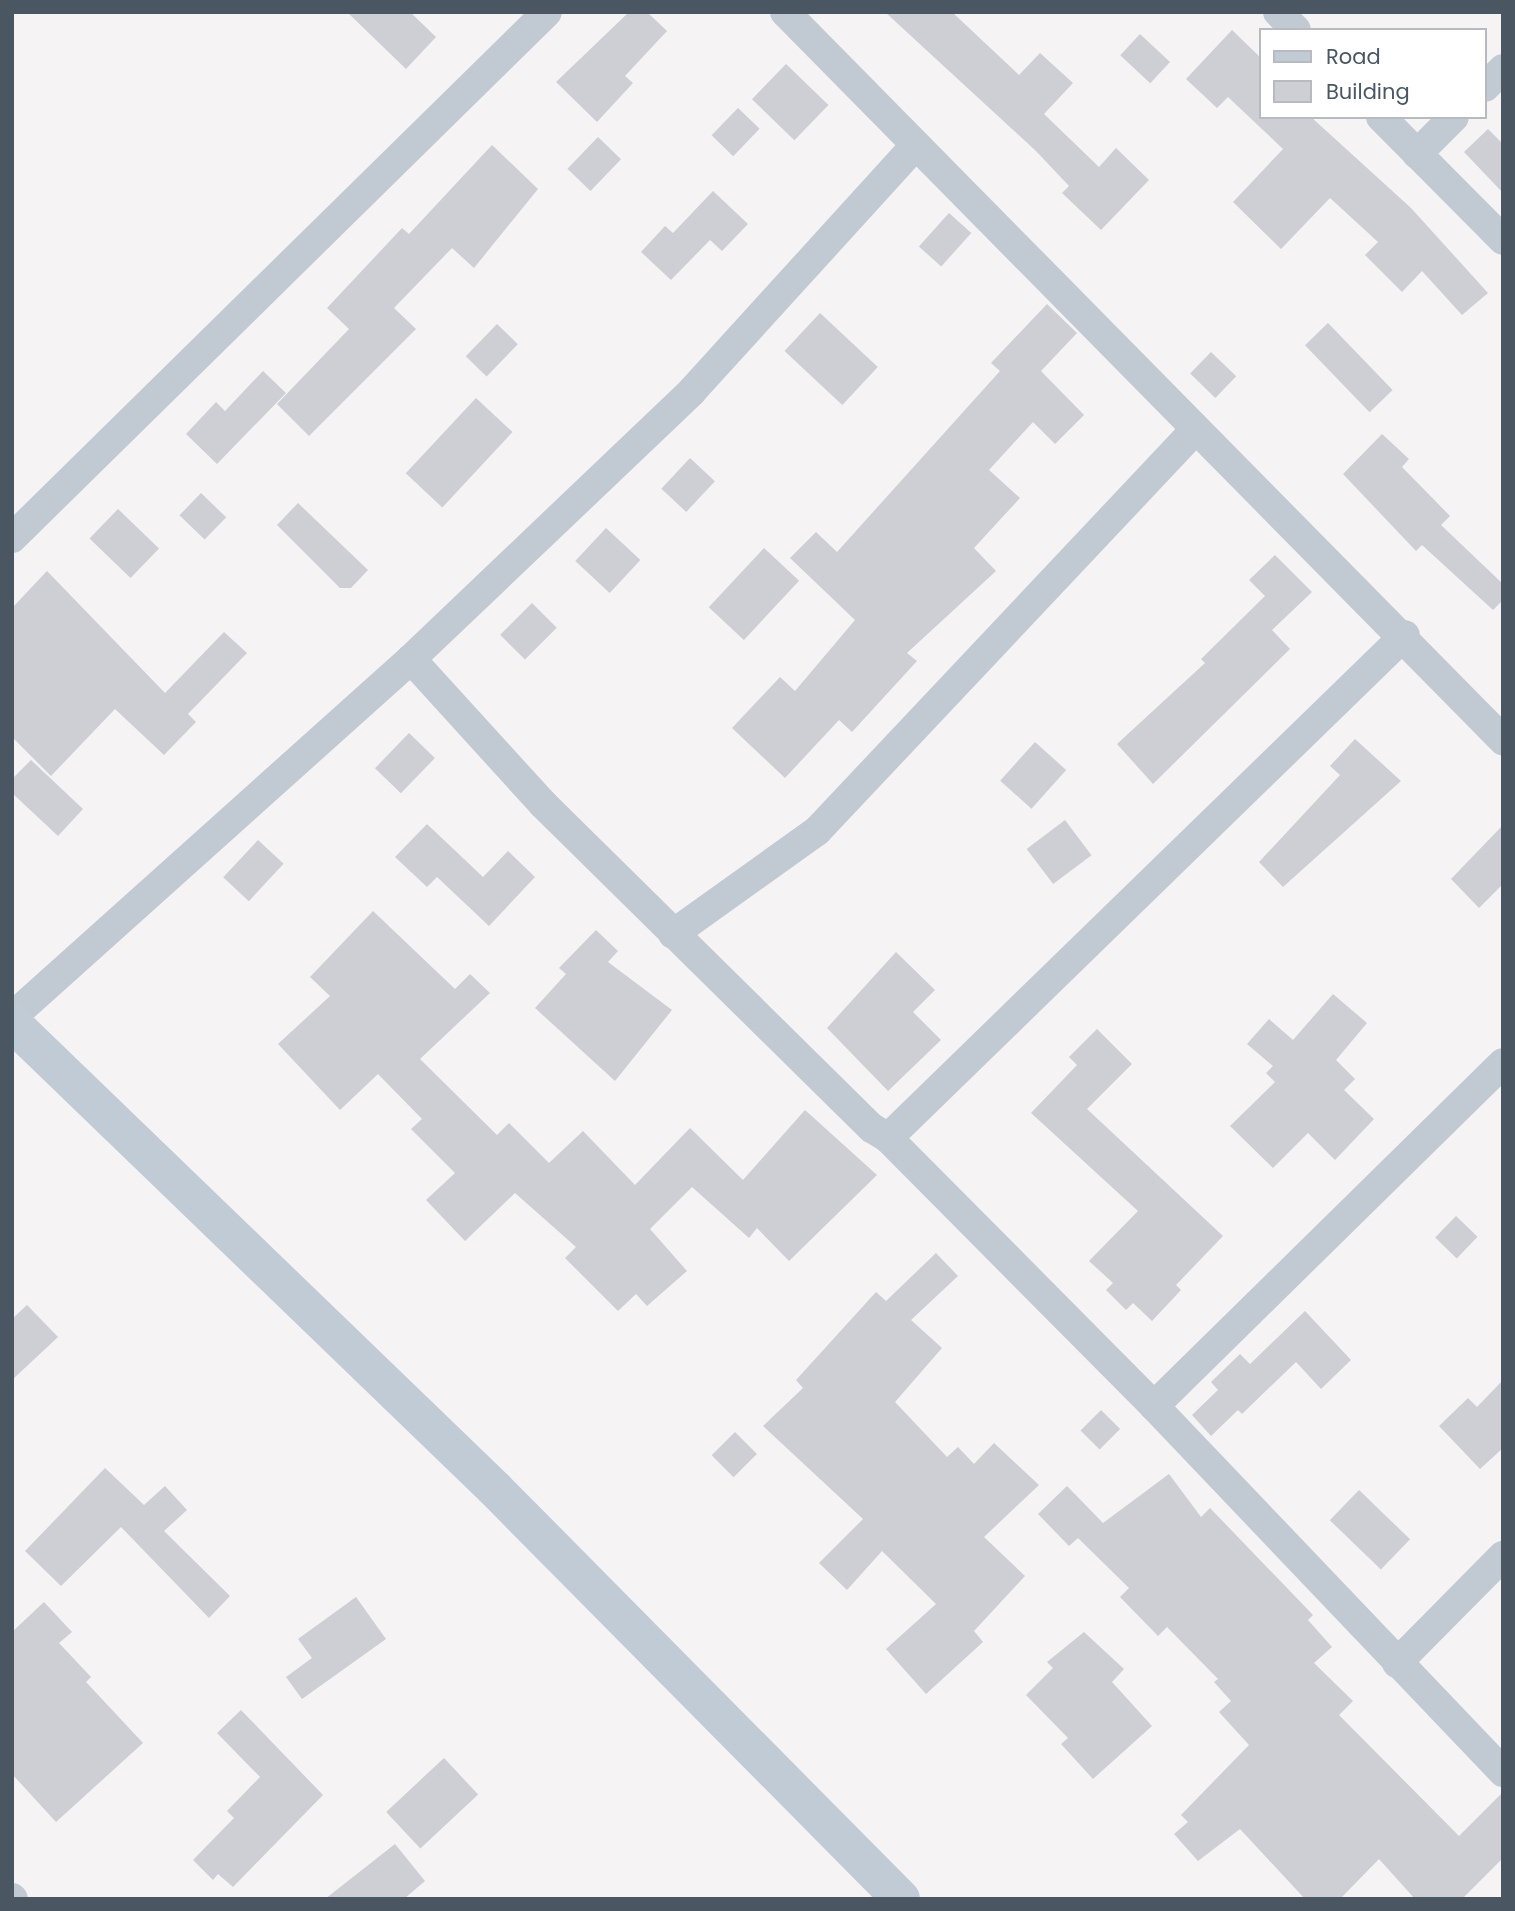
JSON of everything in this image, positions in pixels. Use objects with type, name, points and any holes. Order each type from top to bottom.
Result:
[{"type":"main road","points":[[12,1023],[495,1489],[901,1899]]},
{"type":"street","points":[[12,538],[547,12]]},
{"type":"street","points":[[785,12],[914,147],[1405,635],[1503,740]]},
{"type":"street","points":[[1278,12],[1294,28]]},
{"type":"street","points":[[1487,85],[1503,69]]},
{"type":"street","points":[[1383,119],[1503,240]]},
{"type":"street","points":[[1417,154],[1452,119]]},
{"type":"street","points":[[12,1017],[411,659],[692,390],[914,147]]},
{"type":"street","points":[[673,934],[817,831],[1196,429]]},
{"type":"street","points":[[888,1138],[1405,635]]},
{"type":"street","points":[[411,659],[544,804],[673,934],[872,1128],[888,1138],[1154,1406],[1396,1663],[1503,1772]]},
{"type":"street","points":[[1154,1406],[1503,1063]]},
{"type":"street","points":[[1396,1663],[1503,1556]]},
{"type":"building","points":[[347,12],[410,12],[436,37],[406,69]]},
{"type":"building","points":[[629,12],[647,12],[667,31],[625,76],[633,83],[597,122],[556,82]]},
{"type":"building","points":[[885,12],[952,12],[1019,75],[1040,53],[1073,83],[1044,114],[1099,167],[1116,148],[1149,180],[1101,230],[1062,193],[1069,186],[1036,151]]},
{"type":"building","points":[[1232,30],[1260,57],[1260,119],[1313,119],[1411,208],[1488,293],[1462,315],[1422,271],[1402,292],[1365,255],[1378,242],[1330,198],[1281,249],[1233,202],[1283,149],[1228,97],[1217,108],[1186,79]]},
{"type":"building","points":[[1140,34],[1170,62],[1150,83],[1120,55]]},
{"type":"building","points":[[786,64],[828,105],[794,140],[752,99]]},
{"type":"building","points":[[738,108],[760,129],[733,156],[712,135]]},
{"type":"building","points":[[1488,129],[1503,144],[1503,193],[1464,152]]},
{"type":"building","points":[[598,137],[621,159],[590,191],[567,169]]},
{"type":"building","points":[[492,145],[538,189],[474,268],[452,248],[394,308],[416,329],[309,436],[277,404],[349,329],[327,308],[402,228],[409,234]]},
{"type":"building","points":[[713,191],[748,224],[722,251],[710,240],[671,280],[641,252],[665,226],[673,233]]},
{"type":"building","points":[[949,213],[971,233],[941,267],[919,246]]},
{"type":"building","points":[[1047,304],[1077,333],[1041,371],[1084,415],[1055,444],[1033,422],[989,470],[1020,498],[974,548],[996,571],[907,653],[917,661],[852,732],[839,720],[785,778],[732,728],[780,677],[795,691],[855,620],[790,558],[816,532],[837,552],[1000,371],[991,363]]},
{"type":"building","points":[[820,313],[878,367],[842,405],[785,351]]},
{"type":"building","points":[[1328,323],[1393,390],[1370,412],[1305,345]]},
{"type":"building","points":[[497,324],[518,344],[487,377],[466,356]]},
{"type":"building","points":[[1211,352],[1236,376],[1215,398],[1190,374]]},
{"type":"building","points":[[263,371],[286,393],[217,464],[186,434],[216,402],[225,411]]},
{"type":"building","points":[[476,398],[513,432],[442,507],[406,473]]},
{"type":"building","points":[[1382,434],[1409,459],[1402,467],[1450,516],[1441,525],[1503,584],[1503,600],[1493,610],[1422,545],[1416,551],[1343,474]]},
{"type":"building","points":[[690,458],[715,481],[686,512],[661,489]]},
{"type":"building","points":[[201,493],[226,517],[205,540],[179,515]]},
{"type":"building","points":[[298,503],[368,570],[351,588],[340,588],[277,525]]},
{"type":"building","points":[[118,509],[159,549],[131,578],[90,538]]},
{"type":"building","points":[[606,528],[640,560],[610,593],[575,561]]},
{"type":"building","points":[[764,548],[799,581],[744,640],[709,607]]},
{"type":"building","points":[[1275,555],[1312,592],[1272,630],[1290,649],[1153,784],[1117,744],[1205,663],[1201,659],[1265,596],[1249,580]]},
{"type":"building","points":[[47,571],[165,693],[224,632],[247,653],[188,714],[196,722],[164,755],[115,709],[51,776],[12,737],[12,608]]},
{"type":"building","points":[[532,603],[557,628],[525,660],[500,635]]},
{"type":"building","points":[[409,733],[435,758],[401,793],[375,768]]},
{"type":"building","points":[[1355,739],[1401,781],[1283,887],[1259,862],[1340,775],[1330,766]]},
{"type":"building","points":[[1035,742],[1066,770],[1031,809],[1000,781]]},
{"type":"building","points":[[31,760],[83,809],[58,836],[12,793],[12,779]]},
{"type":"building","points":[[1065,820],[1091,855],[1053,884],[1027,849]]},
{"type":"building","points":[[427,824],[483,877],[508,851],[535,877],[489,926],[437,877],[427,887],[395,857]]},
{"type":"building","points":[[1503,825],[1503,884],[1479,908],[1451,879]]},
{"type":"building","points":[[258,840],[284,864],[249,901],[223,877]]},
{"type":"building","points":[[373,911],[455,989],[470,974],[490,993],[420,1059],[497,1135],[509,1123],[549,1163],[583,1131],[635,1185],[690,1128],[743,1180],[805,1110],[877,1175],[789,1261],[757,1228],[749,1238],[692,1187],[650,1229],[687,1271],[647,1306],[636,1294],[618,1311],[565,1258],[576,1247],[515,1193],[465,1241],[426,1200],[455,1173],[411,1129],[422,1119],[378,1074],[340,1110],[278,1044],[330,996],[310,977]]},
{"type":"building","points":[[596,930],[618,951],[608,962],[672,1010],[615,1081],[535,1008],[566,974],[559,968]]},
{"type":"building","points":[[896,952],[935,990],[913,1012],[941,1040],[888,1091],[827,1028]]},
{"type":"building","points":[[1333,994],[1367,1023],[1336,1060],[1355,1079],[1344,1090],[1374,1119],[1335,1160],[1308,1133],[1273,1168],[1230,1126],[1275,1082],[1266,1073],[1273,1066],[1247,1044],[1269,1019],[1293,1040]]},
{"type":"building","points":[[1097,1029],[1132,1064],[1087,1109],[1223,1236],[1176,1285],[1181,1290],[1152,1321],[1133,1303],[1126,1310],[1106,1290],[1113,1283],[1089,1261],[1138,1211],[1031,1113],[1077,1065],[1069,1057]]},
{"type":"building","points":[[1456,1216],[1478,1237],[1457,1258],[1435,1238]]},
{"type":"building","points":[[936,1253],[958,1276],[911,1320],[942,1348],[895,1402],[947,1457],[958,1447],[974,1464],[994,1443],[1039,1485],[984,1537],[1025,1576],[974,1631],[983,1642],[926,1694],[886,1649],[936,1604],[882,1551],[847,1590],[819,1563],[863,1519],[763,1426],[803,1388],[796,1380],[876,1292],[886,1301]]},
{"type":"building","points":[[27,1305],[58,1337],[12,1380],[12,1319]]},
{"type":"building","points":[[1305,1311],[1351,1360],[1321,1389],[1296,1362],[1242,1414],[1238,1410],[1211,1436],[1192,1415],[1218,1390],[1211,1382],[1240,1354],[1250,1364]]},
{"type":"building","points":[[1503,1380],[1503,1448],[1480,1469],[1439,1426],[1468,1398],[1477,1407]]},
{"type":"building","points":[[1101,1410],[1120,1429],[1100,1450],[1080,1431]]},
{"type":"building","points":[[735,1432],[757,1454],[734,1477],[712,1455]]},
{"type":"building","points":[[105,1468],[144,1505],[165,1486],[187,1510],[164,1531],[230,1596],[209,1618],[121,1527],[61,1586],[25,1551]]},
{"type":"building","points":[[1169,1474],[1201,1517],[1210,1508],[1313,1615],[1308,1620],[1332,1647],[1314,1663],[1353,1701],[1339,1715],[1459,1836],[1503,1792],[1503,1858],[1462,1899],[1415,1899],[1379,1859],[1340,1899],[1305,1899],[1240,1829],[1198,1861],[1174,1834],[1188,1822],[1181,1815],[1249,1745],[1219,1712],[1231,1701],[1214,1682],[1218,1679],[1167,1627],[1158,1636],[1120,1597],[1129,1588],[1078,1538],[1069,1546],[1038,1514],[1067,1486],[1103,1523]]},
{"type":"building","points":[[1359,1490],[1410,1539],[1381,1570],[1330,1520]]},
{"type":"building","points":[[356,1597],[386,1639],[302,1699],[286,1677],[312,1658],[298,1639]]},
{"type":"building","points":[[44,1602],[72,1632],[59,1643],[91,1677],[86,1682],[143,1743],[56,1822],[12,1774],[12,1632]]},
{"type":"building","points":[[1084,1632],[1124,1669],[1112,1682],[1152,1726],[1093,1779],[1061,1744],[1068,1738],[1026,1695],[1053,1668],[1047,1662]]},
{"type":"building","points":[[241,1710],[323,1795],[233,1887],[218,1874],[213,1880],[193,1860],[234,1818],[227,1811],[260,1777],[217,1733]]},
{"type":"building","points":[[444,1758],[478,1795],[420,1848],[386,1812]]},
{"type":"building","points":[[395,1844],[425,1881],[404,1899],[325,1899]]}]
